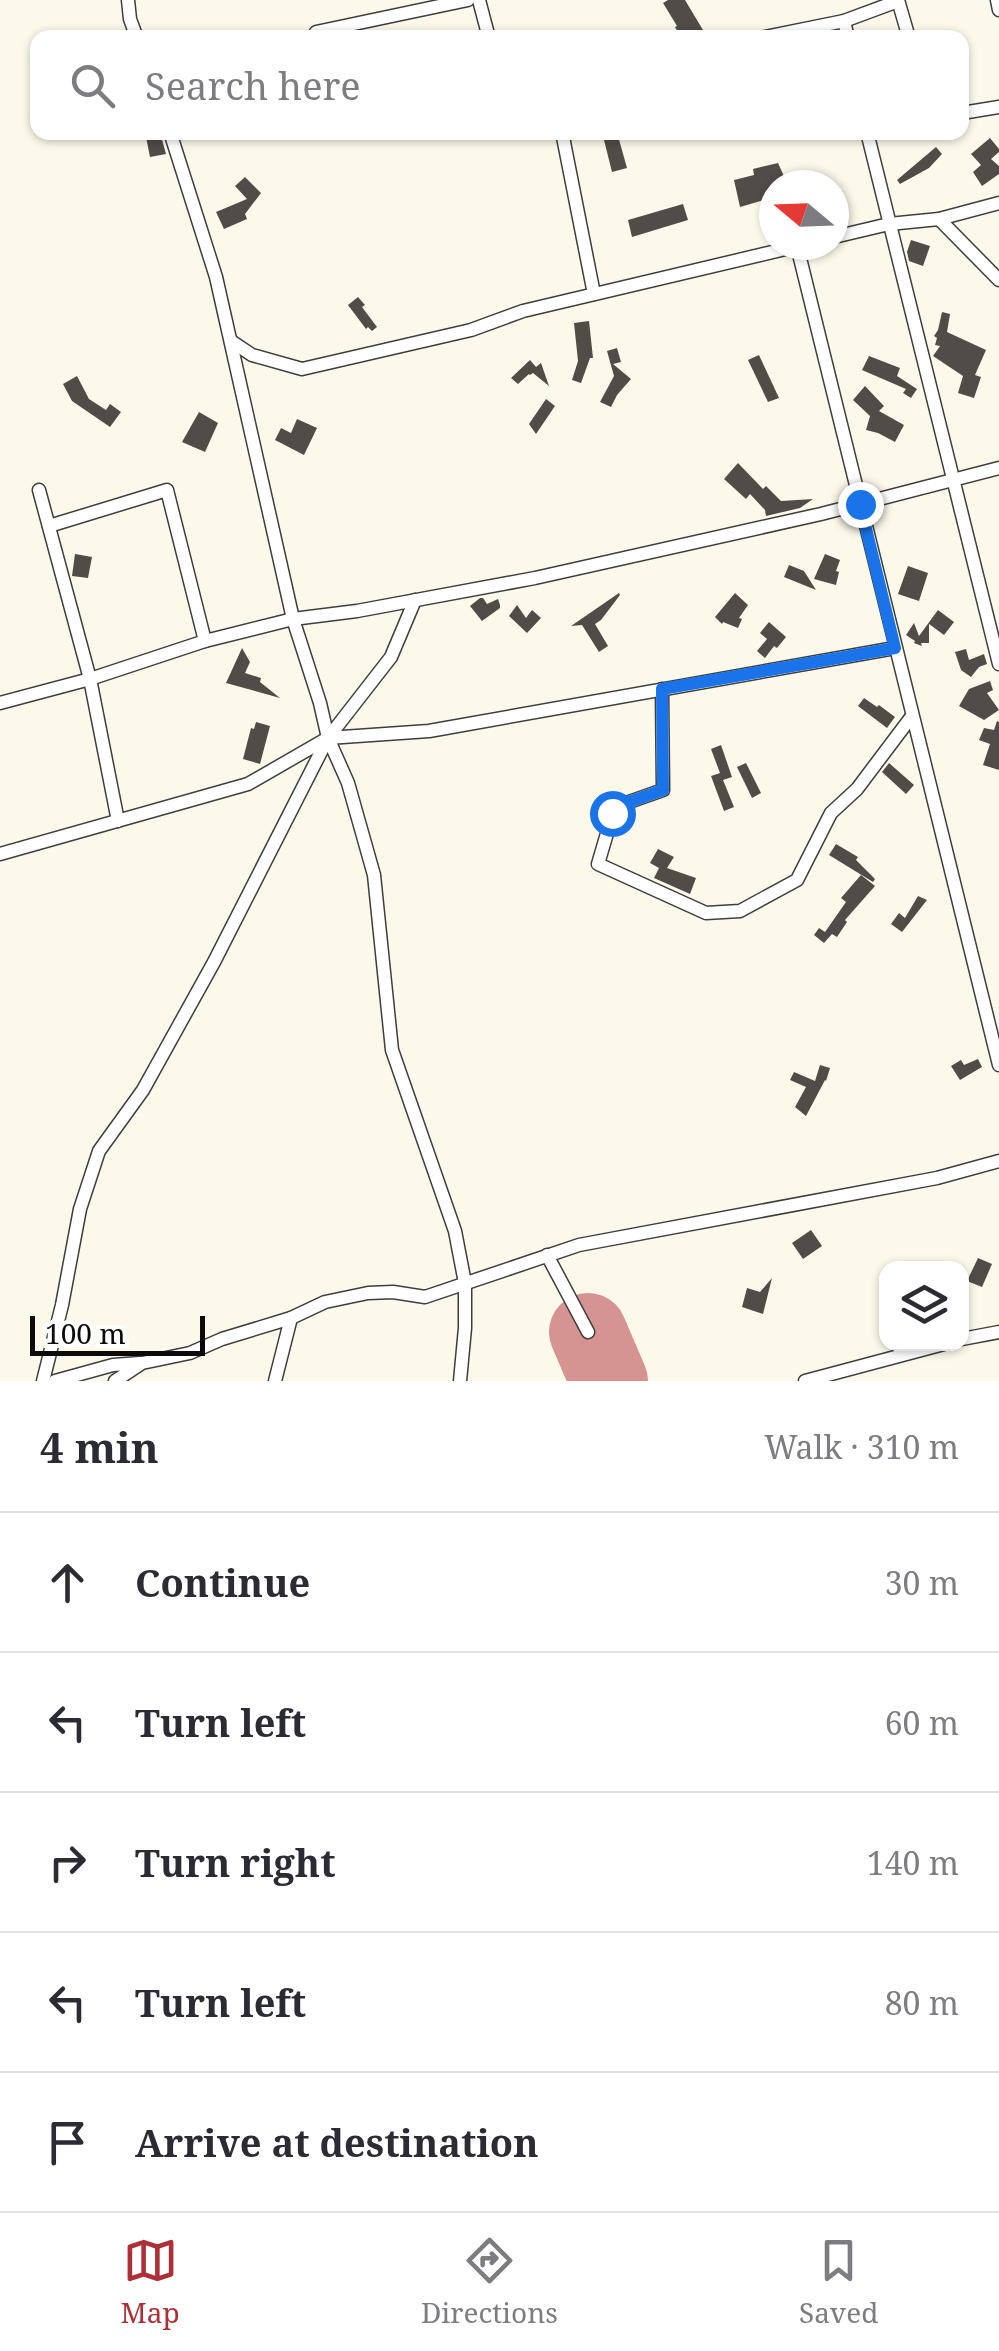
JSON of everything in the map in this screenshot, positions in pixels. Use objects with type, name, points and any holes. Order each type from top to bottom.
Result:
[{"type":"street","points":[[128,0],[134,30]]},
{"type":"street","points":[[326,30],[468,0]]},
{"type":"street","points":[[480,0],[487,30]]},
{"type":"street","points":[[997,0],[999,10]]},
{"type":"street","points":[[800,30],[844,21],[898,1],[907,30]]},
{"type":"street","points":[[844,21],[846,30]]},
{"type":"street","points":[[969,112],[999,107]]},
{"type":"street","points":[[173,140],[216,276],[293,619],[374,876],[392,1050],[455,1231],[465,1283],[460,1381]]},
{"type":"street","points":[[564,140],[594,294]]},
{"type":"street","points":[[869,140],[953,479],[994,622],[999,664]]},
{"type":"street","points":[[849,234],[889,224],[939,219],[999,203]]},
{"type":"street","points":[[939,219],[999,280]]},
{"type":"street","points":[[231,342],[252,355],[302,369],[759,255]]},
{"type":"street","points":[[802,260],[999,1066]]},
{"type":"street","points":[[0,703],[90,679],[205,641],[293,619],[535,578],[999,468]]},
{"type":"street","points":[[39,490],[90,679],[118,821]]},
{"type":"street","points":[[49,526],[166,490],[205,641]]},
{"type":"street","points":[[44,1381],[80,1209],[99,1151],[142,1090],[205,978],[328,738],[391,657],[415,600]]},
{"type":"street","points":[[0,854],[248,784],[328,738],[428,731],[895,648]]},
{"type":"street","points":[[662,689],[663,790],[629,802],[612,813],[598,864],[706,912],[740,911],[797,880],[831,812],[857,789],[912,716]]},
{"type":"street","points":[[55,1381],[113,1365],[190,1353],[325,1302],[368,1292],[425,1297],[579,1245],[937,1178],[999,1161]]},
{"type":"street","points":[[547,1255],[588,1332]]},
{"type":"street","points":[[275,1381],[291,1318]]},
{"type":"street","points":[[969,1338],[999,1332]]},
{"type":"street","points":[[805,1381],[918,1351]]},
{"type":"street","points":[[115,1381],[142,1363]]},
{"type":"building","points":[[685,0],[703,30],[677,30],[663,3]]},
{"type":"building","points":[[990,138],[999,149],[991,159],[999,166],[999,174],[982,186],[973,172],[981,165],[971,154]]},
{"type":"building","points":[[147,140],[162,140],[166,154],[150,157]]},
{"type":"building","points":[[604,140],[619,140],[627,168],[612,172]]},
{"type":"building","points":[[936,147],[942,154],[929,168],[900,184],[897,180]]},
{"type":"building","points":[[778,163],[781,170],[759,170],[759,201],[740,207],[734,180],[754,175],[753,169]]},
{"type":"building","points":[[245,177],[261,193],[245,214],[247,219],[224,229],[216,212],[247,199],[235,186]]},
{"type":"building","points":[[683,204],[688,220],[632,237],[628,220]]},
{"type":"building","points":[[911,240],[930,246],[923,266],[909,261]]},
{"type":"building","points":[[358,297],[377,327],[372,331],[366,329],[348,305]]},
{"type":"building","points":[[942,312],[950,314],[947,332],[986,350],[975,375],[981,377],[974,398],[958,393],[963,376],[933,356],[940,346],[935,345],[934,336]]},
{"type":"building","points":[[589,321],[593,358],[581,383],[572,380],[578,361],[574,323]]},
{"type":"building","points":[[617,348],[621,362],[613,364],[631,379],[611,407],[600,402],[614,376],[607,351]]},
{"type":"building","points":[[759,355],[779,398],[768,402],[748,360]]},
{"type":"building","points":[[869,356],[900,368],[897,376],[917,389],[911,398],[903,393],[906,389],[862,370]]},
{"type":"building","points":[[530,360],[536,367],[541,363],[549,386],[533,373],[518,384],[511,378]]},
{"type":"building","points":[[77,376],[89,399],[106,410],[110,404],[121,412],[110,427],[72,401],[63,384]]},
{"type":"building","points":[[865,386],[884,406],[879,411],[904,425],[895,442],[866,430],[870,416],[853,400]]},
{"type":"building","points":[[546,399],[555,406],[536,434],[529,424]]},
{"type":"building","points":[[199,412],[218,423],[205,452],[182,442]]},
{"type":"building","points":[[297,419],[317,428],[304,455],[275,440],[281,428],[291,433]]},
{"type":"building","points":[[738,463],[781,501],[813,499],[800,508],[766,516],[750,494],[746,499],[724,479]]},
{"type":"building","points":[[75,554],[92,557],[88,578],[72,576]]},
{"type":"building","points":[[825,554],[840,560],[836,585],[814,579]]},
{"type":"building","points":[[789,565],[804,571],[816,590],[784,577]]},
{"type":"building","points":[[908,566],[928,573],[919,601],[898,594]]},
{"type":"building","points":[[619,593],[595,624],[608,646],[599,652],[582,625],[571,626]]},
{"type":"building","points":[[735,593],[748,605],[739,618],[742,619],[738,628],[722,624],[715,617]]},
{"type":"building","points":[[480,598],[487,604],[498,599],[500,605],[482,621],[470,606]]},
{"type":"building","points":[[517,605],[526,618],[532,610],[541,618],[527,633],[509,616]]},
{"type":"building","points":[[938,610],[954,622],[944,635],[929,624],[929,643],[914,643],[906,635],[914,623],[919,636]]},
{"type":"building","points":[[769,622],[786,637],[765,658],[757,651],[767,639],[760,633]]},
{"type":"building","points":[[242,648],[250,662],[245,673],[261,678],[260,682],[280,698],[226,683]]},
{"type":"building","points":[[966,649],[969,660],[984,654],[987,664],[971,677],[961,670],[955,652]]},
{"type":"building","points":[[990,681],[993,690],[987,693],[999,710],[984,720],[959,706],[969,689]]},
{"type":"building","points":[[864,698],[895,717],[887,728],[858,706]]},
{"type":"building","points":[[997,721],[999,770],[983,765],[990,744],[979,740],[984,728],[994,730]]},
{"type":"building","points":[[256,722],[270,726],[260,764],[243,759]]},
{"type":"building","points":[[721,745],[732,777],[723,780],[734,807],[724,811],[711,776],[720,773],[711,749]]},
{"type":"building","points":[[746,763],[761,793],[752,798],[737,767]]},
{"type":"building","points":[[889,763],[914,785],[906,794],[882,772]]},
{"type":"building","points":[[836,844],[858,857],[856,860],[875,879],[873,882],[829,855]]},
{"type":"building","points":[[658,849],[674,857],[667,868],[696,878],[690,894],[654,878],[659,868],[650,863]]},
{"type":"building","points":[[861,875],[875,886],[845,920],[837,937],[832,934],[824,943],[814,935],[819,928],[825,932],[846,902],[841,898]]},
{"type":"building","points":[[918,896],[927,900],[902,932],[891,924],[899,913],[905,918]]},
{"type":"building","points":[[978,1059],[982,1067],[960,1080],[951,1066],[961,1060],[964,1065]]},
{"type":"building","points":[[820,1065],[830,1068],[806,1116],[795,1107],[806,1087],[790,1080],[794,1072],[815,1081]]},
{"type":"building","points":[[811,1230],[822,1246],[803,1259],[792,1243]]},
{"type":"building","points":[[978,1258],[992,1264],[982,1287],[969,1282]]},
{"type":"building","points":[[772,1278],[763,1314],[742,1307],[747,1288],[760,1292]]},
{"type":"runway","points":[[588,1332],[609,1381]]},
{"type":"route","points":[[612,813],[629,802],[663,790],[662,689],[895,648],[860,504]]}]
